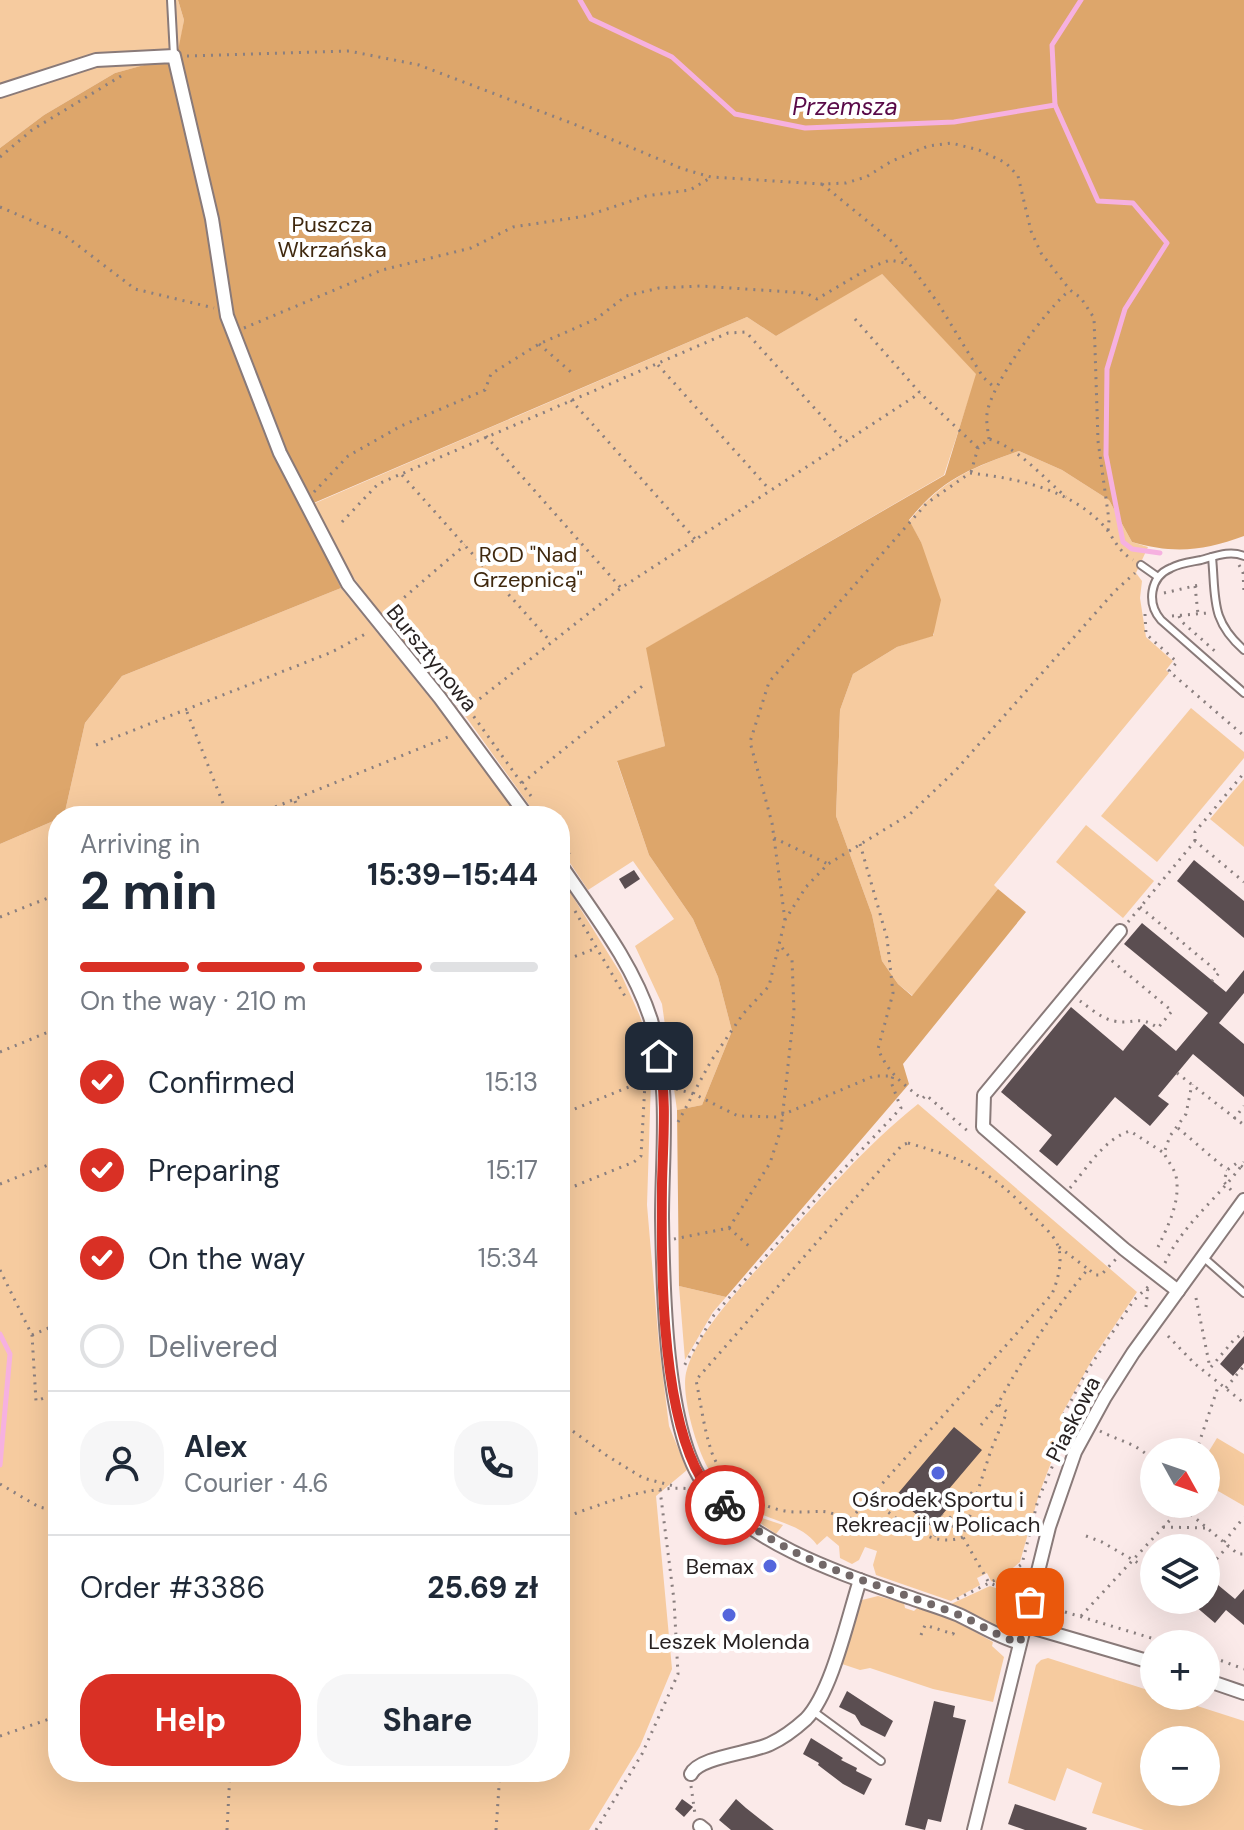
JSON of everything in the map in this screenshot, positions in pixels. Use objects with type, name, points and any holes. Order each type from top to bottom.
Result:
[{"type":"street","points":[[0,91],[96,60],[174,56]]},
{"type":"street","name":"Bursztynowa","points":[[174,56],[212,219],[227,316],[280,453],[348,584],[440,698],[520,806]]},
{"type":"street","points":[[570,879],[622,958],[638,989],[656,1037],[667,1333],[683,1435],[705,1485],[717,1499],[760,1533],[807,1558],[911,1604],[955,1613],[1002,1638],[1020,1643]]},
{"type":"street","points":[[1120,931],[984,1095],[983,1127],[1124,1249],[1178,1291]]},
{"type":"street","name":"Piaskowa","points":[[974,1830],[1024,1625],[1024,1599],[1075,1452],[1111,1387],[1244,1200]]},
{"type":"street","points":[[691,1774],[700,1764],[770,1744],[786,1735],[813,1711],[823,1693],[860,1580]]},
{"type":"street","points":[[1024,1625],[1140,1659]]},
{"type":"street","points":[[1220,1685],[1244,1693]]},
{"type":"lane","points":[[171,0],[174,56]]},
{"type":"lane","points":[[1244,556],[1230,553],[1173,566],[1158,577],[1151,599],[1158,618],[1244,693]]},
{"type":"lane","points":[[1212,557],[1217,612],[1224,631],[1244,650]]},
{"type":"lane","points":[[1141,565],[1158,577]]},
{"type":"lane","points":[[1203,1257],[1244,1293]]},
{"type":"lane","points":[[813,1711],[881,1761]]},
{"type":"path","points":[[174,56],[349,51],[419,65],[683,169],[711,177],[846,183],[866,177],[892,161],[928,146],[951,143],[979,150],[1006,163],[1018,176],[1031,231],[1041,253],[1070,290],[1081,298],[1094,318],[1098,441],[1108,532]]},
{"type":"path","points":[[0,157],[32,130],[126,73],[138,69]]},
{"type":"path","points":[[233,332],[382,270],[471,248],[513,227],[586,216],[646,196],[690,190],[711,177]]},
{"type":"path","points":[[822,184],[894,243],[938,303],[983,377],[995,388]]},
{"type":"path","points":[[0,207],[63,234],[135,289],[218,309],[227,316]]},
{"type":"path","points":[[304,502],[348,456],[401,426],[485,390],[491,374],[539,344],[596,319],[626,296],[659,288],[700,286],[806,293],[817,299],[871,267],[890,260],[909,264]]},
{"type":"path","points":[[989,439],[987,413],[995,388],[1054,303],[1070,290]]},
{"type":"path","points":[[855,319],[920,393],[978,448]]},
{"type":"path","points":[[342,522],[378,484],[728,333],[746,332],[845,442]]},
{"type":"path","points":[[539,344],[572,373]]},
{"type":"path","points":[[658,365],[770,490]]},
{"type":"path","points":[[537,805],[472,714],[471,708],[621,588],[920,393]]},
{"type":"path","points":[[571,400],[695,539]]},
{"type":"path","points":[[486,436],[621,588]]},
{"type":"path","points":[[785,920],[774,838],[750,742],[769,682],[927,503],[970,473],[978,448],[989,439]]},
{"type":"path","points":[[677,1123],[711,1061],[743,1014],[769,986],[785,920],[806,887],[828,864],[910,814],[956,770],[1141,565],[1119,550],[1091,514],[997,441],[989,439]]},
{"type":"path","points":[[970,473],[1040,487],[1069,499]]},
{"type":"path","points":[[402,475],[551,642]]},
{"type":"path","points":[[383,616],[465,545]]},
{"type":"path","points":[[1234,563],[1242,568],[1244,592]]},
{"type":"path","points":[[1162,587],[1160,596],[1206,583],[1205,577],[1214,576]]},
{"type":"path","points":[[1195,586],[1198,614]]},
{"type":"path","points":[[1166,614],[1217,612]]},
{"type":"path","points":[[1179,615],[1181,621],[1216,652]]},
{"type":"path","points":[[96,745],[332,652],[374,628]]},
{"type":"path","points":[[1169,671],[1244,736]]},
{"type":"path","points":[[522,783],[645,684]]},
{"type":"path","points":[[187,710],[224,806]]},
{"type":"path","points":[[277,806],[454,735],[457,731]]},
{"type":"path","points":[[1120,931],[1195,841],[1195,832],[1244,773]]},
{"type":"path","points":[[294,799],[297,806]]},
{"type":"path","points":[[774,838],[828,864]]},
{"type":"path","points":[[1195,841],[1244,882]]},
{"type":"path","points":[[860,844],[887,938],[893,993],[878,1049],[893,1076],[922,1099],[926,1095],[969,1132]]},
{"type":"path","points":[[0,917],[48,898]]},
{"type":"path","points":[[570,903],[628,1000]]},
{"type":"path","points":[[1140,907],[1219,973],[1212,981]]},
{"type":"path","points":[[662,1242],[729,1228],[770,1163],[783,1115],[794,1011],[792,960],[779,944]]},
{"type":"path","points":[[570,958],[603,945]]},
{"type":"path","points":[[1068,993],[1096,1013],[1114,1021],[1145,1019],[1158,1028],[1172,1011],[1102,953]]},
{"type":"path","points":[[0,1052],[48,1032]]},
{"type":"path","points":[[570,1188],[634,1162],[641,1156],[647,1058]]},
{"type":"path","points":[[1177,1073],[1244,1125]]},
{"type":"path","points":[[570,1111],[631,1086],[657,1085],[694,1094],[738,1116],[777,1117],[874,1076],[893,1076]]},
{"type":"path","points":[[674,1387],[714,1315],[901,1108],[891,1082],[893,1076]]},
{"type":"path","points":[[1164,1153],[1186,1114],[1192,1084]]},
{"type":"path","points":[[1234,1119],[1244,1106]]},
{"type":"path","points":[[1176,1127],[1227,1170]]},
{"type":"path","points":[[1062,1196],[1105,1147],[1122,1133],[1130,1131],[1164,1153],[1175,1173],[1177,1195],[1158,1247]]},
{"type":"path","points":[[1058,1246],[1059,1277],[1052,1294],[847,1523],[833,1512],[792,1512],[758,1502],[729,1481],[713,1456],[696,1380],[902,1145],[908,1143],[977,1166],[1025,1207],[1058,1246],[1096,1275],[1101,1275],[1124,1249]]},
{"type":"path","points":[[1231,1190],[1224,1182],[1227,1170],[1237,1163],[1244,1168]]},
{"type":"path","points":[[0,1184],[48,1165]]},
{"type":"path","points":[[729,1228],[750,1247]]},
{"type":"path","points":[[981,1425],[998,1404],[1049,1318],[1088,1269]]},
{"type":"path","points":[[0,1270],[32,1335],[36,1401],[48,1397]]},
{"type":"path","points":[[1146,1307],[1151,1271]]},
{"type":"path","points":[[1196,1298],[1208,1370]]},
{"type":"path","points":[[32,1335],[48,1328]]},
{"type":"path","points":[[1208,1370],[1244,1333]]},
{"type":"path","points":[[1168,1336],[1244,1403]]},
{"type":"path","points":[[1226,1388],[1243,1367]]},
{"type":"path","points":[[1201,1438],[1219,1383]]},
{"type":"path","points":[[963,1537],[1007,1412],[998,1404]]},
{"type":"path","points":[[570,1429],[643,1478],[693,1489]]},
{"type":"path","points":[[1099,1431],[1140,1449]]},
{"type":"path","points":[[0,1484],[39,1507],[48,1509]]},
{"type":"path","points":[[934,1537],[979,1485]]},
{"type":"path","points":[[570,1515],[614,1500],[676,1487]]},
{"type":"path","points":[[596,1830],[642,1754],[678,1674],[674,1600],[660,1490]]},
{"type":"path","points":[[870,1497],[903,1526],[946,1541],[963,1537]]},
{"type":"path","points":[[942,1515],[963,1537],[989,1583],[1024,1599],[1140,1635]]},
{"type":"path","points":[[1220,1552],[1244,1517]]},
{"type":"path","points":[[1079,1617],[1170,1518]]},
{"type":"path","points":[[1196,1518],[1242,1556]]},
{"type":"path","points":[[1163,1527],[1207,1528]]},
{"type":"path","points":[[1086,1536],[1140,1564]]},
{"type":"path","points":[[950,1603],[1029,1561]]},
{"type":"path","points":[[921,1635],[925,1625],[950,1633]]},
{"type":"path","points":[[1220,1660],[1244,1669]]},
{"type":"path","points":[[0,1736],[48,1719]]},
{"type":"path","points":[[691,1774],[695,1815],[702,1828]]},
{"type":"path","points":[[227,1830],[229,1782]]},
{"type":"path","points":[[496,1830],[499,1782]]},
{"type":"green space","points":[[0,0],[178,0],[184,20],[178,56],[115,73],[44,115],[0,148]]},
{"type":"green space","name":"Puszcza Wkrzańska","points":[[178,0],[1244,0],[1244,536],[1188,549],[1132,542],[1109,500],[1062,470],[1019,451],[958,476],[934,494],[909,520],[921,542],[941,600],[933,636],[897,647],[853,674],[840,710],[836,816],[872,915],[882,961],[898,984],[912,996],[998,889],[1026,912],[903,1064],[909,1084],[726,1297],[679,1286],[677,1110],[702,1105],[732,1031],[718,977],[693,919],[649,855],[617,761],[665,746],[646,648],[945,475],[976,374],[882,274],[776,336],[747,317],[302,508],[341,588],[122,676],[85,723],[66,806],[48,806],[48,823],[0,844],[0,148],[44,115],[115,73],[177,56],[184,20]]},
{"type":"green space","name":"ROD \"Nad Grzepnicą\"","points":[[881,273],[977,374],[944,475],[647,648],[665,746],[617,762],[649,855],[693,919],[718,977],[732,1031],[702,1105],[677,1110],[662,1004],[635,946],[674,919],[633,861],[588,890],[570,863],[570,806],[530,806],[461,710],[346,567],[313,504],[747,317],[776,336]]},
{"type":"green space","points":[[1019,451],[1062,470],[1109,500],[1132,542],[1148,547],[1136,573],[1142,581],[1140,598],[1146,637],[1173,661],[1166,670],[1169,673],[994,885],[998,889],[913,996],[898,984],[882,961],[872,915],[836,816],[840,710],[853,674],[897,647],[934,635],[921,542],[909,521],[934,495],[958,477]]},
{"type":"green space","points":[[341,588],[459,734],[512,806],[66,806],[85,723],[122,676]]},
{"type":"green space","points":[[1191,708],[1244,752],[1244,758],[1157,862],[1101,816]]},
{"type":"green space","points":[[1244,779],[1244,847],[1210,819]]},
{"type":"green space","points":[[48,823],[48,1782],[570,1782],[570,892],[621,974],[652,1049],[647,1205],[669,1426],[687,1470],[656,1496],[672,1669],[640,1746],[589,1830],[0,1830],[0,844]]},
{"type":"green space","points":[[1086,825],[1154,881],[1123,918],[1056,862]]},
{"type":"green space","points":[[918,1104],[1137,1292],[1093,1358],[1063,1412],[1061,1437],[1039,1494],[1020,1562],[1008,1572],[1004,1586],[991,1581],[987,1573],[977,1578],[980,1585],[951,1601],[876,1575],[873,1565],[877,1551],[865,1547],[859,1560],[852,1564],[840,1558],[839,1546],[827,1536],[817,1545],[804,1533],[736,1499],[710,1471],[700,1451],[691,1424],[685,1383],[692,1357],[725,1306],[845,1172]]},
{"type":"green space","points":[[679,1286],[726,1297],[713,1312],[685,1360]]},
{"type":"green space","points":[[1220,1440],[1244,1454],[1244,1506],[1220,1492]]},
{"type":"green space","points":[[744,1512],[783,1525],[776,1534]]},
{"type":"green space","points":[[990,1586],[1004,1591],[1006,1598],[1015,1604],[1011,1620],[1003,1623],[1000,1629],[951,1604]]},
{"type":"green space","points":[[878,1596],[904,1603],[905,1608],[914,1611],[917,1608],[954,1620],[993,1642],[992,1646],[1004,1657],[993,1702],[933,1689],[870,1668],[860,1670],[839,1663],[858,1604]]},
{"type":"green space","points":[[1048,1658],[1140,1688],[1140,1710],[1210,1710],[1244,1721],[1244,1830],[1144,1830],[1092,1813],[1102,1783],[1067,1768],[1055,1801],[1008,1783],[1036,1665]]},
{"type":"building","points":[[1194,860],[1244,901],[1244,938],[1177,881]]},
{"type":"building","points":[[634,870],[640,879],[625,889],[619,879]]},
{"type":"building","points":[[1142,923],[1226,992],[1244,970],[1244,993],[1219,1023],[1244,1044],[1244,1097],[1193,1054],[1158,1096],[1169,1104],[1150,1126],[1115,1097],[1057,1166],[1039,1151],[1052,1135],[1001,1092],[1071,1007],[1123,1051],[1144,1024],[1176,1051],[1208,1013],[1124,944]]},
{"type":"building","points":[[1244,1336],[1244,1363],[1233,1376],[1220,1364]]},
{"type":"building","name":"Ośrodek Sportu i Rekreacji w Policach","points":[[954,1427],[982,1450],[943,1496],[952,1503],[932,1527],[895,1497]]},
{"type":"building","points":[[1220,1587],[1235,1599],[1244,1589],[1244,1625],[1226,1610],[1215,1623],[1204,1614],[1220,1614]]},
{"type":"building","points":[[847,1691],[893,1721],[885,1737],[861,1725],[855,1715],[839,1707]]},
{"type":"building","points":[[934,1701],[955,1706],[953,1717],[966,1720],[941,1822],[928,1819],[925,1830],[905,1825]]},
{"type":"building","points":[[811,1738],[872,1779],[864,1795],[843,1784],[803,1754]]},
{"type":"building","points":[[682,1799],[693,1807],[684,1817],[675,1809]]},
{"type":"building","points":[[736,1799],[774,1830],[731,1830],[719,1820]]},
{"type":"building","points":[[1015,1804],[1087,1828],[1025,1830],[1008,1824]]},
{"type":"waterway","name":"Przemsza","points":[[580,0],[591,19],[672,57],[735,114],[805,128],[954,122],[1055,105]]},
{"type":"waterway","points":[[1081,0],[1052,45],[1055,105],[1098,201],[1133,203],[1167,243],[1125,309],[1107,369],[1106,455],[1123,542],[1132,549],[1160,553]]},
{"type":"waterway","points":[[0,1334],[10,1354],[0,1465]]},
{"type":"way so far","points":[[725,1505],[760,1533],[807,1558],[955,1613],[1002,1638],[1020,1643],[1030,1602]]},
{"type":"place","name":"Ośrodek Sportu i Rekreacji w Policach","points":[[938,1473]]},
{"type":"place","name":"Bemax","points":[[770,1566]]},
{"type":"place","name":"Leszek Molenda","points":[[729,1615]]},
{"type":"route","points":[[659,1056],[665,1098],[663,1272],[674,1387],[683,1435],[695,1467],[705,1485],[725,1505]]}]
